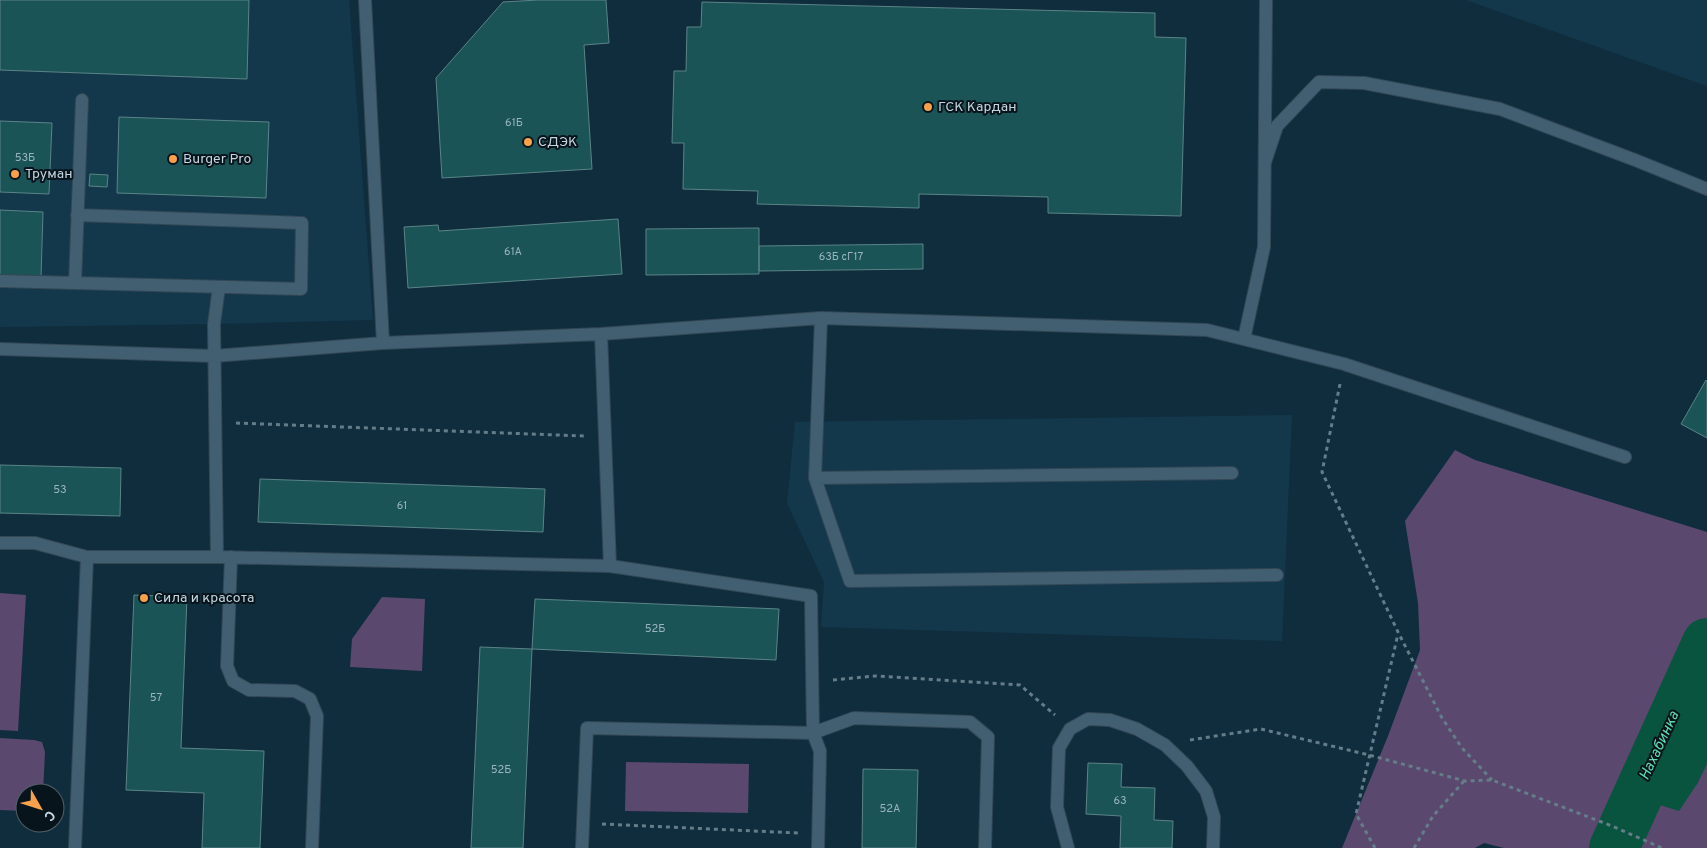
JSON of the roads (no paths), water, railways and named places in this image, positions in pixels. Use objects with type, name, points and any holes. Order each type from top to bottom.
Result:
[{"type":"lane","points":[[365,0],[383,343]]},
{"type":"lane","points":[[1244,339],[1264,247],[1266,0]]},
{"type":"lane","points":[[1265,162],[1277,126],[1319,82],[1364,83],[1500,109],[1707,189]]},
{"type":"lane","points":[[75,283],[82,100]]},
{"type":"lane","points":[[0,281],[301,288],[302,223],[78,215]]},
{"type":"lane","points":[[217,557],[214,324],[219,287]]},
{"type":"lane","points":[[821,318],[815,478],[850,580],[1277,575]]},
{"type":"lane","points":[[0,349],[214,356],[383,343],[602,334],[821,318],[1207,330],[1344,364],[1625,457]]},
{"type":"lane","points":[[602,334],[610,566]]},
{"type":"lane","points":[[815,478],[1232,473]]},
{"type":"lane","points":[[0,542],[35,543],[87,557],[231,557],[610,566],[811,596],[813,733],[820,751],[818,848]]},
{"type":"lane","points":[[75,848],[87,557]]},
{"type":"lane","points":[[231,557],[227,666],[233,681],[249,690],[295,691],[310,700],[317,716],[312,848]]},
{"type":"lane","points":[[582,848],[587,728],[813,733],[854,718],[970,722],[988,736],[985,848]]},
{"type":"lane","points":[[1068,848],[1057,807],[1059,748],[1070,729],[1088,719],[1110,720],[1137,729],[1164,744],[1187,766],[1206,791],[1214,817],[1213,848]]},
{"type":"water","points":[[1707,622],[1707,763],[1697,784],[1679,811],[1644,800],[1631,826],[1618,820]]},
{"type":"water","points":[[1611,835],[1624,841],[1621,848],[1605,848]]},
{"type":"waterway","name":"Нахабинка","points":[[1614,848],[1707,643]]},
{"type":"place","name":"ГСК Кардан","points":[[928,107]]},
{"type":"place","name":"СДЭК","points":[[528,142]]},
{"type":"place","name":"Burger Pro","points":[[173,159]]},
{"type":"place","name":"Труман","points":[[15,174]]},
{"type":"place","name":"Сила и красота","points":[[144,598]]}]
